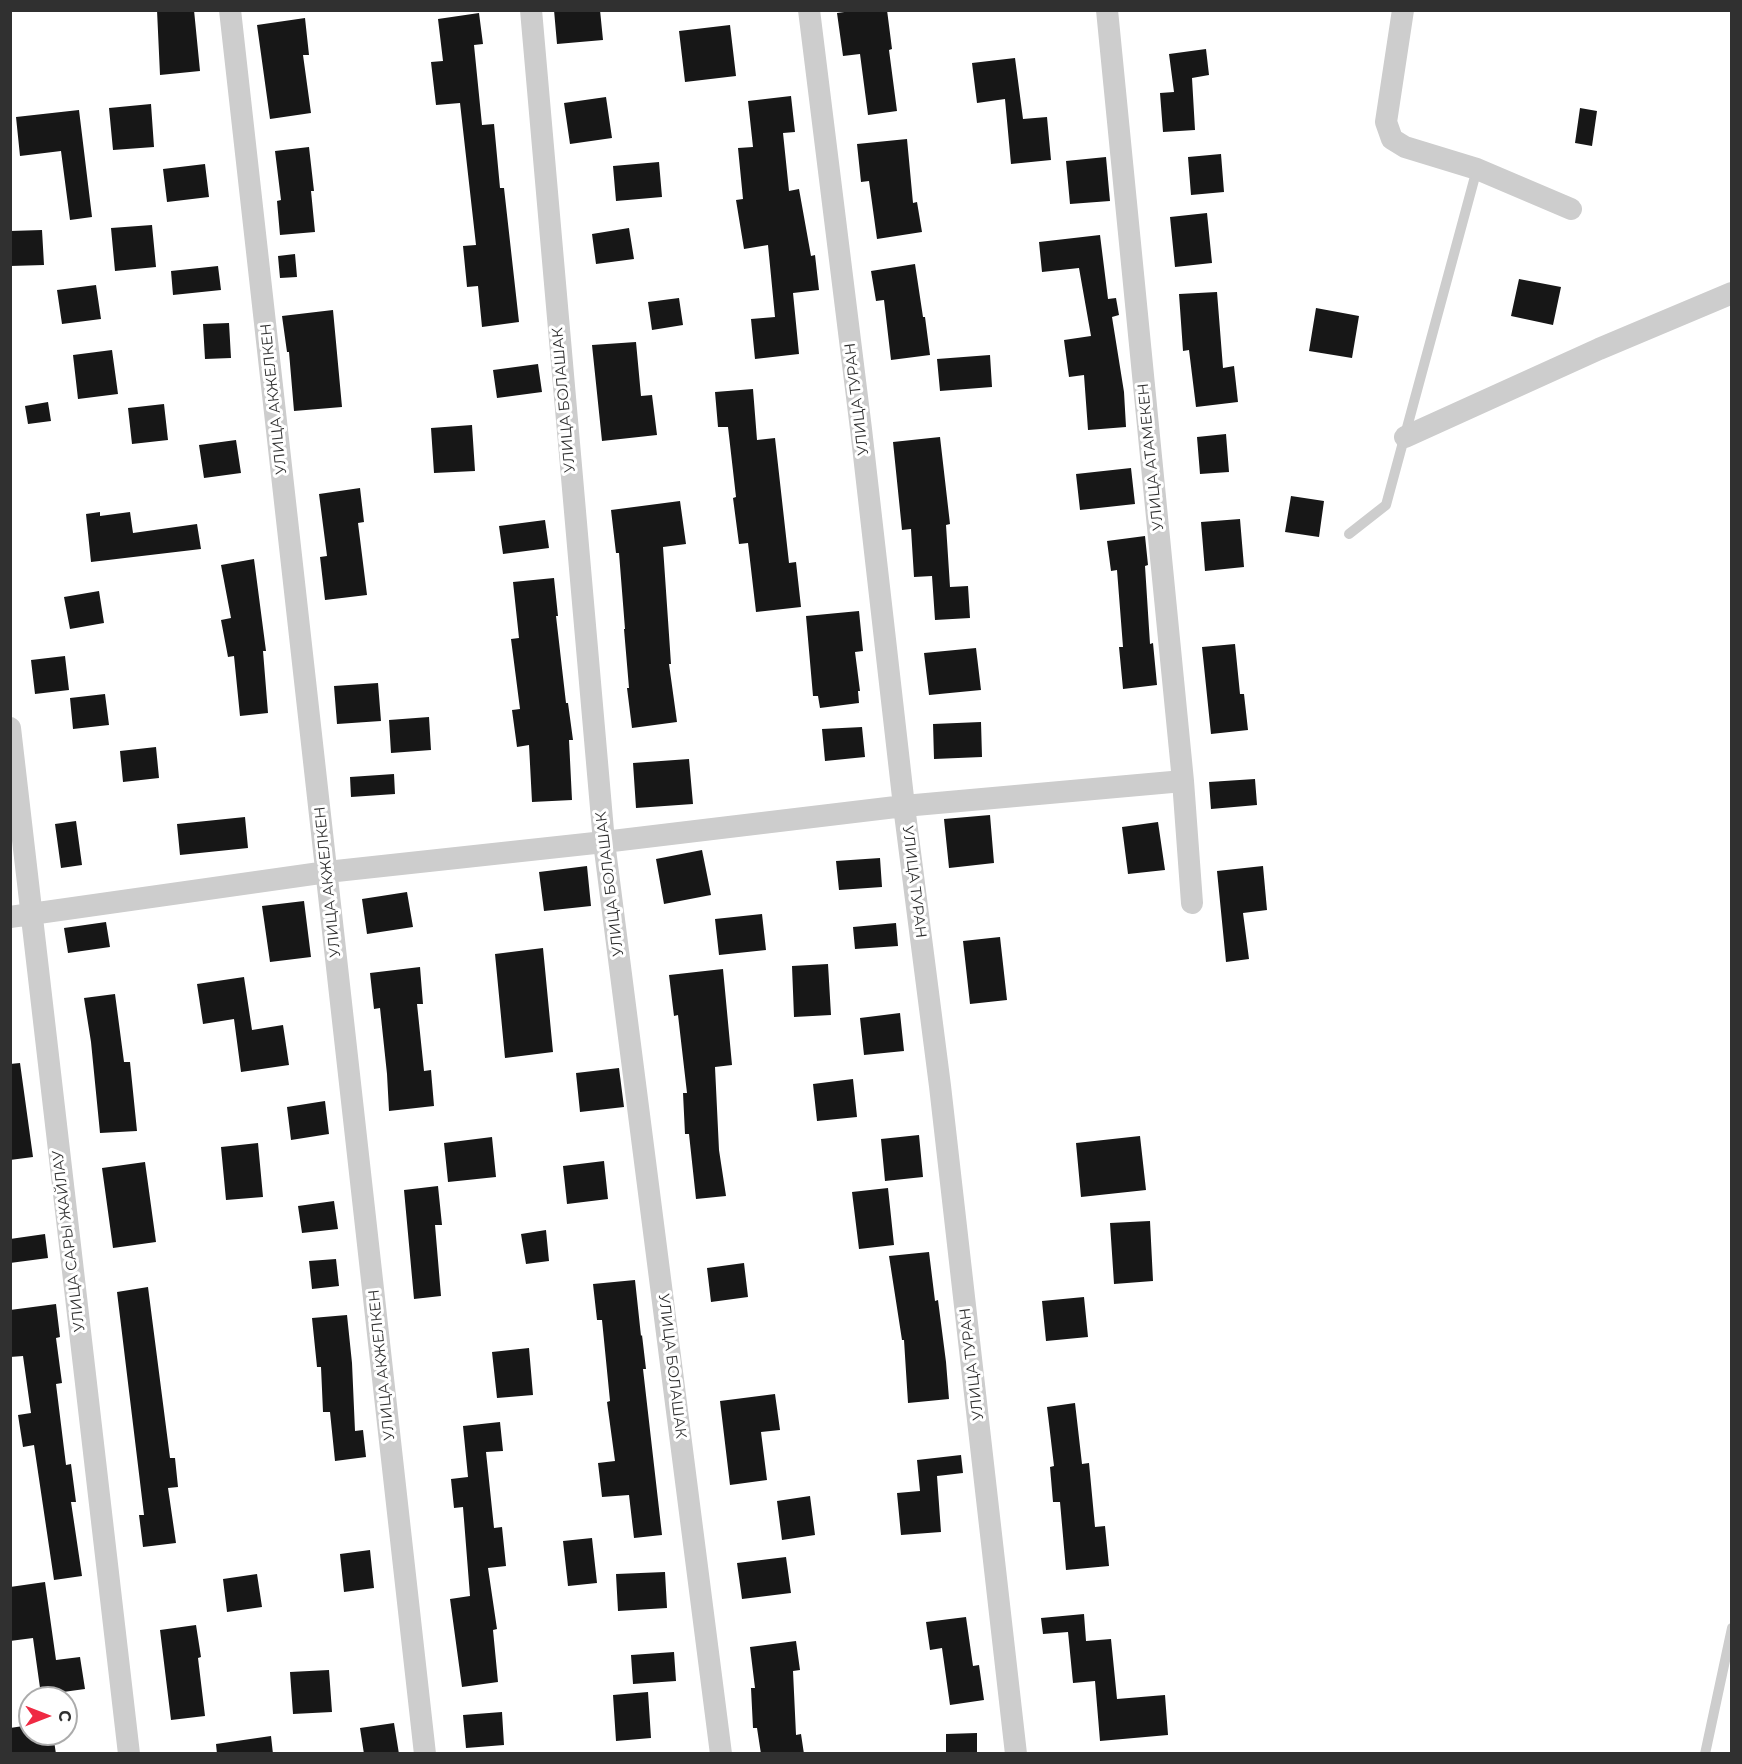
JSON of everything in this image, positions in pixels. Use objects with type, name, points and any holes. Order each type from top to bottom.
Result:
[{"type":"street","name":"УЛИЦА АКЖЕЛКЕН","points":[[230,10],[425,1754]]},
{"type":"street","name":"УЛИЦА БОЛАШАК","points":[[531,10],[604,842],[721,1754]]},
{"type":"street","name":"УЛИЦА ТУРАН","points":[[809,10],[861,429],[904,806],[940,1086],[1016,1754]]},
{"type":"street","name":"УЛИЦА АТАМЕКЕН","points":[[1107,10],[1183,781],[1192,903]]},
{"type":"street","points":[[1403,10],[1386,122],[1392,138],[1405,147],[1477,170],[1571,209]]},
{"type":"street","points":[[1405,436],[1731,293]]},
{"type":"street","name":"УЛИЦА САРЫ ЖАЙЛАУ","points":[[10,728],[21,915],[129,1754]]},
{"type":"street","points":[[21,915],[327,872],[904,806],[1183,781]]},
{"type":"lane","points":[[1349,534],[1386,505],[1477,170]]},
{"type":"lane","points":[[1705,1754],[1731,1628]]},
{"type":"building","points":[[157,10],[194,10],[200,71],[160,75]]},
{"type":"building","points":[[554,10],[600,10],[603,40],[557,44]]},
{"type":"building","points":[[887,10],[892,49],[889,50],[897,111],[868,115],[860,54],[843,56],[837,13]]},
{"type":"building","points":[[479,13],[483,44],[474,45],[482,125],[494,124],[500,188],[504,188],[519,322],[482,327],[478,286],[467,287],[463,246],[476,245],[460,103],[436,105],[431,62],[443,61],[438,19]]},
{"type":"building","points":[[305,18],[309,55],[303,55],[311,113],[270,119],[257,25]]},
{"type":"building","points":[[730,25],[736,76],[685,82],[679,31]]},
{"type":"building","points":[[1206,49],[1209,75],[1192,78],[1195,130],[1163,132],[1160,93],[1174,92],[1169,54]]},
{"type":"building","points":[[1015,58],[1023,119],[1047,117],[1051,160],[1011,164],[1005,99],[977,103],[972,63]]},
{"type":"building","points":[[791,96],[795,132],[783,133],[789,191],[799,189],[811,256],[815,255],[819,290],[793,293],[799,354],[755,359],[751,319],[775,317],[768,245],[744,249],[736,200],[743,199],[738,148],[753,147],[748,101]]},
{"type":"building","points":[[606,97],[612,138],[570,144],[564,103]]},
{"type":"building","points":[[151,104],[154,147],[113,150],[109,108]]},
{"type":"building","points":[[1580,108],[1597,111],[1592,146],[1575,143]]},
{"type":"building","points":[[79,110],[92,217],[70,220],[61,151],[20,156],[16,117]]},
{"type":"building","points":[[907,139],[913,203],[917,202],[922,232],[877,239],[869,181],[861,182],[857,144]]},
{"type":"building","points":[[309,147],[314,191],[311,191],[315,232],[280,235],[277,201],[281,200],[275,151]]},
{"type":"building","points":[[1221,154],[1224,192],[1191,195],[1188,157]]},
{"type":"building","points":[[1106,157],[1110,201],[1070,204],[1066,161]]},
{"type":"building","points":[[659,162],[662,197],[616,201],[613,166]]},
{"type":"building","points":[[205,164],[209,197],[167,202],[163,169]]},
{"type":"building","points":[[1207,213],[1212,263],[1175,267],[1170,217]]},
{"type":"building","points":[[152,225],[156,267],[115,271],[111,228]]},
{"type":"building","points":[[629,228],[634,259],[596,264],[592,234]]},
{"type":"building","points":[[42,230],[44,265],[10,266],[10,231]]},
{"type":"building","points":[[1100,235],[1108,299],[1116,298],[1119,315],[1112,317],[1124,392],[1126,427],[1088,430],[1084,375],[1069,377],[1064,340],[1091,336],[1079,268],[1042,272],[1039,242]]},
{"type":"building","points":[[295,254],[297,277],[280,278],[278,256]]},
{"type":"building","points":[[915,264],[930,355],[891,360],[884,300],[876,301],[871,271]]},
{"type":"building","points":[[218,266],[221,290],[173,295],[171,271]]},
{"type":"building","points":[[1519,279],[1561,287],[1553,325],[1511,316]]},
{"type":"building","points":[[96,285],[101,319],[62,324],[57,290]]},
{"type":"building","points":[[1217,292],[1223,368],[1234,366],[1238,402],[1196,407],[1189,350],[1183,351],[1179,294]]},
{"type":"building","points":[[679,298],[683,325],[652,330],[648,302]]},
{"type":"building","points":[[1316,308],[1359,316],[1352,358],[1309,351]]},
{"type":"building","points":[[333,310],[342,407],[294,411],[289,352],[287,352],[282,316]]},
{"type":"building","points":[[229,323],[231,358],[205,359],[203,324]]},
{"type":"building","points":[[636,342],[641,396],[652,395],[657,435],[602,441],[592,345]]},
{"type":"building","points":[[112,350],[118,394],[78,399],[73,355]]},
{"type":"building","points":[[990,355],[992,387],[940,391],[937,359]]},
{"type":"building","points":[[538,364],[542,392],[497,398],[493,370]]},
{"type":"building","points":[[753,389],[757,440],[775,438],[789,563],[796,562],[801,607],[756,612],[748,543],[739,544],[728,427],[718,427],[715,392]]},
{"type":"building","points":[[48,402],[51,421],[28,424],[25,406]]},
{"type":"building","points":[[164,404],[168,440],[132,444],[128,408]]},
{"type":"building","points":[[472,425],[475,471],[434,473],[431,428]]},
{"type":"building","points":[[1226,434],[1229,472],[1200,474],[1197,437]]},
{"type":"building","points":[[940,437],[950,524],[946,525],[950,587],[968,586],[970,618],[935,620],[932,576],[914,577],[911,529],[902,530],[893,442]]},
{"type":"building","points":[[236,440],[241,473],[204,478],[199,445]]},
{"type":"building","points":[[1131,468],[1135,504],[1080,510],[1076,474]]},
{"type":"building","points":[[360,488],[364,522],[358,523],[367,595],[325,600],[320,557],[327,556],[319,494]]},
{"type":"building","points":[[1291,496],[1324,501],[1319,537],[1285,532]]},
{"type":"building","points":[[680,501],[686,544],[663,547],[671,664],[669,664],[677,722],[632,728],[627,688],[629,688],[619,553],[616,553],[611,510]]},
{"type":"building","points":[[100,512],[100,516],[130,512],[133,533],[197,524],[201,549],[91,562],[86,514]]},
{"type":"building","points":[[1240,519],[1244,567],[1205,571],[1201,522]]},
{"type":"building","points":[[545,520],[549,548],[503,554],[499,526]]},
{"type":"building","points":[[1145,536],[1150,644],[1153,643],[1157,685],[1123,689],[1119,647],[1123,647],[1117,570],[1111,571],[1107,541]]},
{"type":"building","points":[[254,559],[266,651],[263,651],[268,713],[240,716],[234,656],[228,657],[221,620],[231,618],[221,565]]},
{"type":"building","points":[[554,578],[566,703],[568,703],[573,740],[569,740],[572,800],[532,802],[529,745],[517,747],[512,710],[520,709],[511,639],[519,638],[513,582]]},
{"type":"building","points":[[99,591],[104,623],[70,629],[64,597]]},
{"type":"building","points":[[859,611],[863,651],[855,652],[860,691],[858,691],[859,703],[820,708],[818,696],[813,696],[806,616]]},
{"type":"building","points":[[1235,644],[1240,694],[1244,694],[1248,730],[1211,734],[1202,647]]},
{"type":"building","points":[[976,648],[981,690],[929,695],[924,653]]},
{"type":"building","points":[[65,656],[69,690],[35,694],[31,660]]},
{"type":"building","points":[[378,683],[381,721],[337,724],[334,686]]},
{"type":"building","points":[[105,694],[109,725],[73,729],[70,698]]},
{"type":"building","points":[[429,717],[431,750],[391,753],[389,720]]},
{"type":"building","points":[[981,722],[982,757],[934,759],[933,724]]},
{"type":"building","points":[[862,727],[865,757],[825,761],[822,729]]},
{"type":"building","points":[[156,747],[159,778],[123,782],[120,751]]},
{"type":"building","points":[[689,759],[693,804],[636,808],[633,763]]},
{"type":"building","points":[[394,774],[395,794],[351,797],[350,777]]},
{"type":"building","points":[[1255,779],[1257,805],[1211,809],[1209,782]]},
{"type":"building","points":[[990,815],[994,863],[949,868],[944,819]]},
{"type":"building","points":[[245,817],[248,848],[180,855],[177,824]]},
{"type":"building","points":[[76,821],[82,865],[61,868],[55,824]]},
{"type":"building","points":[[1158,822],[1165,870],[1128,874],[1122,827]]},
{"type":"building","points":[[702,850],[711,895],[664,904],[656,859]]},
{"type":"building","points":[[880,858],[882,887],[839,890],[836,861]]},
{"type":"building","points":[[587,866],[591,906],[544,911],[539,872]]},
{"type":"building","points":[[1263,866],[1267,910],[1243,913],[1249,959],[1226,962],[1217,871]]},
{"type":"building","points":[[407,892],[413,927],[367,934],[362,899]]},
{"type":"building","points":[[304,901],[311,957],[270,962],[262,906]]},
{"type":"building","points":[[762,914],[766,950],[719,955],[715,919]]},
{"type":"building","points":[[106,922],[110,947],[68,953],[64,928]]},
{"type":"building","points":[[896,923],[898,946],[855,949],[853,927]]},
{"type":"building","points":[[1000,937],[1007,1000],[970,1004],[963,941]]},
{"type":"building","points":[[543,948],[553,1052],[505,1058],[495,954]]},
{"type":"building","points":[[828,964],[831,1015],[794,1017],[792,966]]},
{"type":"building","points":[[420,967],[423,1004],[417,1004],[424,1071],[431,1070],[434,1106],[389,1111],[380,1008],[374,1009],[370,973]]},
{"type":"building","points":[[723,969],[732,1065],[715,1067],[719,1150],[726,1196],[696,1199],[689,1134],[685,1134],[683,1093],[687,1093],[678,1015],[674,1016],[669,975]]},
{"type":"building","points":[[244,977],[252,1030],[283,1025],[289,1065],[241,1072],[234,1019],[203,1024],[197,984]]},
{"type":"building","points":[[115,994],[124,1062],[130,1062],[137,1131],[100,1133],[84,998]]},
{"type":"building","points":[[900,1013],[904,1051],[864,1055],[860,1018]]},
{"type":"building","points":[[20,1063],[33,1157],[10,1160],[10,1064]]},
{"type":"building","points":[[619,1068],[624,1107],[580,1112],[576,1073]]},
{"type":"building","points":[[853,1079],[857,1117],[817,1121],[813,1084]]},
{"type":"building","points":[[325,1101],[329,1134],[291,1140],[287,1107]]},
{"type":"building","points":[[919,1135],[923,1177],[885,1181],[881,1139]]},
{"type":"building","points":[[1140,1136],[1146,1190],[1081,1197],[1076,1143]]},
{"type":"building","points":[[492,1137],[496,1177],[448,1182],[444,1143]]},
{"type":"building","points":[[258,1143],[263,1197],[226,1200],[221,1147]]},
{"type":"building","points":[[604,1161],[608,1199],[567,1204],[563,1166]]},
{"type":"building","points":[[145,1162],[156,1242],[113,1248],[102,1168]]},
{"type":"building","points":[[438,1186],[442,1225],[435,1225],[441,1296],[414,1299],[404,1190]]},
{"type":"building","points":[[888,1188],[894,1245],[859,1249],[852,1192]]},
{"type":"building","points":[[334,1201],[338,1229],[302,1233],[298,1206]]},
{"type":"building","points":[[1150,1221],[1153,1281],[1114,1284],[1110,1223]]},
{"type":"building","points":[[546,1230],[549,1261],[526,1264],[521,1234]]},
{"type":"building","points":[[45,1234],[48,1258],[10,1263],[10,1239]]},
{"type":"building","points":[[929,1252],[935,1301],[938,1300],[949,1399],[908,1403],[904,1340],[902,1340],[889,1256]]},
{"type":"building","points":[[336,1259],[339,1286],[312,1289],[309,1261]]},
{"type":"building","points":[[744,1263],[748,1297],[711,1302],[707,1268]]},
{"type":"building","points":[[635,1280],[662,1535],[634,1538],[629,1495],[602,1497],[598,1463],[615,1461],[607,1402],[610,1401],[602,1320],[597,1320],[593,1284]]},
{"type":"building","points":[[148,1287],[170,1458],[175,1458],[178,1487],[168,1488],[176,1543],[143,1547],[139,1515],[144,1515],[117,1292]]},
{"type":"building","points":[[1084,1297],[1088,1337],[1046,1341],[1042,1301]]},
{"type":"building","points":[[56,1304],[60,1337],[56,1338],[62,1383],[56,1384],[66,1465],[71,1464],[76,1502],[71,1502],[82,1576],[54,1580],[34,1445],[23,1447],[18,1415],[31,1413],[23,1356],[10,1357],[10,1310]]},
{"type":"building","points":[[347,1315],[355,1431],[363,1430],[366,1457],[335,1461],[330,1412],[323,1412],[321,1367],[317,1367],[312,1318]]},
{"type":"building","points":[[529,1348],[533,1395],[497,1398],[492,1352]]},
{"type":"building","points":[[775,1394],[780,1430],[761,1432],[767,1480],[730,1485],[720,1401]]},
{"type":"building","points":[[1075,1403],[1082,1464],[1089,1463],[1095,1527],[1105,1526],[1109,1566],[1066,1570],[1060,1502],[1053,1502],[1050,1467],[1054,1466],[1047,1407]]},
{"type":"building","points":[[500,1422],[503,1451],[486,1452],[494,1528],[502,1527],[506,1566],[488,1568],[497,1629],[493,1630],[498,1682],[462,1687],[450,1599],[470,1596],[463,1507],[454,1508],[451,1479],[468,1477],[463,1426]]},
{"type":"building","points":[[961,1455],[963,1473],[937,1476],[941,1532],[901,1535],[897,1493],[920,1491],[917,1460]]},
{"type":"building","points":[[810,1496],[815,1535],[782,1540],[777,1501]]},
{"type":"building","points":[[592,1538],[597,1583],[568,1586],[563,1541]]},
{"type":"building","points":[[370,1550],[374,1588],[344,1592],[340,1554]]},
{"type":"building","points":[[786,1557],[791,1593],[742,1599],[737,1563]]},
{"type":"building","points":[[665,1572],[667,1608],[618,1611],[616,1574]]},
{"type":"building","points":[[257,1574],[262,1607],[227,1612],[223,1579]]},
{"type":"building","points":[[45,1582],[56,1660],[80,1657],[85,1689],[78,1690],[78,1686],[40,1686],[33,1638],[10,1641],[10,1587]]},
{"type":"building","points":[[1084,1614],[1086,1641],[1111,1639],[1117,1699],[1165,1695],[1168,1735],[1100,1741],[1095,1681],[1073,1683],[1068,1632],[1043,1634],[1041,1618]]},
{"type":"building","points":[[966,1617],[973,1666],[979,1665],[984,1700],[950,1705],[942,1648],[930,1650],[926,1622]]},
{"type":"building","points":[[196,1625],[201,1657],[198,1658],[205,1716],[171,1720],[160,1630]]},
{"type":"building","points":[[796,1641],[800,1670],[793,1671],[796,1735],[801,1734],[804,1754],[761,1754],[757,1728],[753,1728],[751,1688],[755,1688],[750,1647]]},
{"type":"building","points":[[674,1652],[676,1681],[633,1684],[631,1655]]},
{"type":"building","points":[[329,1670],[332,1712],[293,1714],[290,1672]]},
{"type":"building","points":[[648,1692],[651,1738],[616,1741],[613,1695]]},
{"type":"building","points":[[502,1712],[504,1745],[466,1748],[463,1715]]},
{"type":"building","points":[[394,1723],[399,1754],[364,1754],[360,1728]]},
{"type":"building","points":[[18,1727],[18,1746],[55,1746],[56,1754],[12,1754],[10,1728]]},
{"type":"building","points":[[977,1733],[977,1754],[946,1754],[946,1734]]},
{"type":"building","points":[[271,1736],[273,1754],[217,1754],[216,1744]]}]
